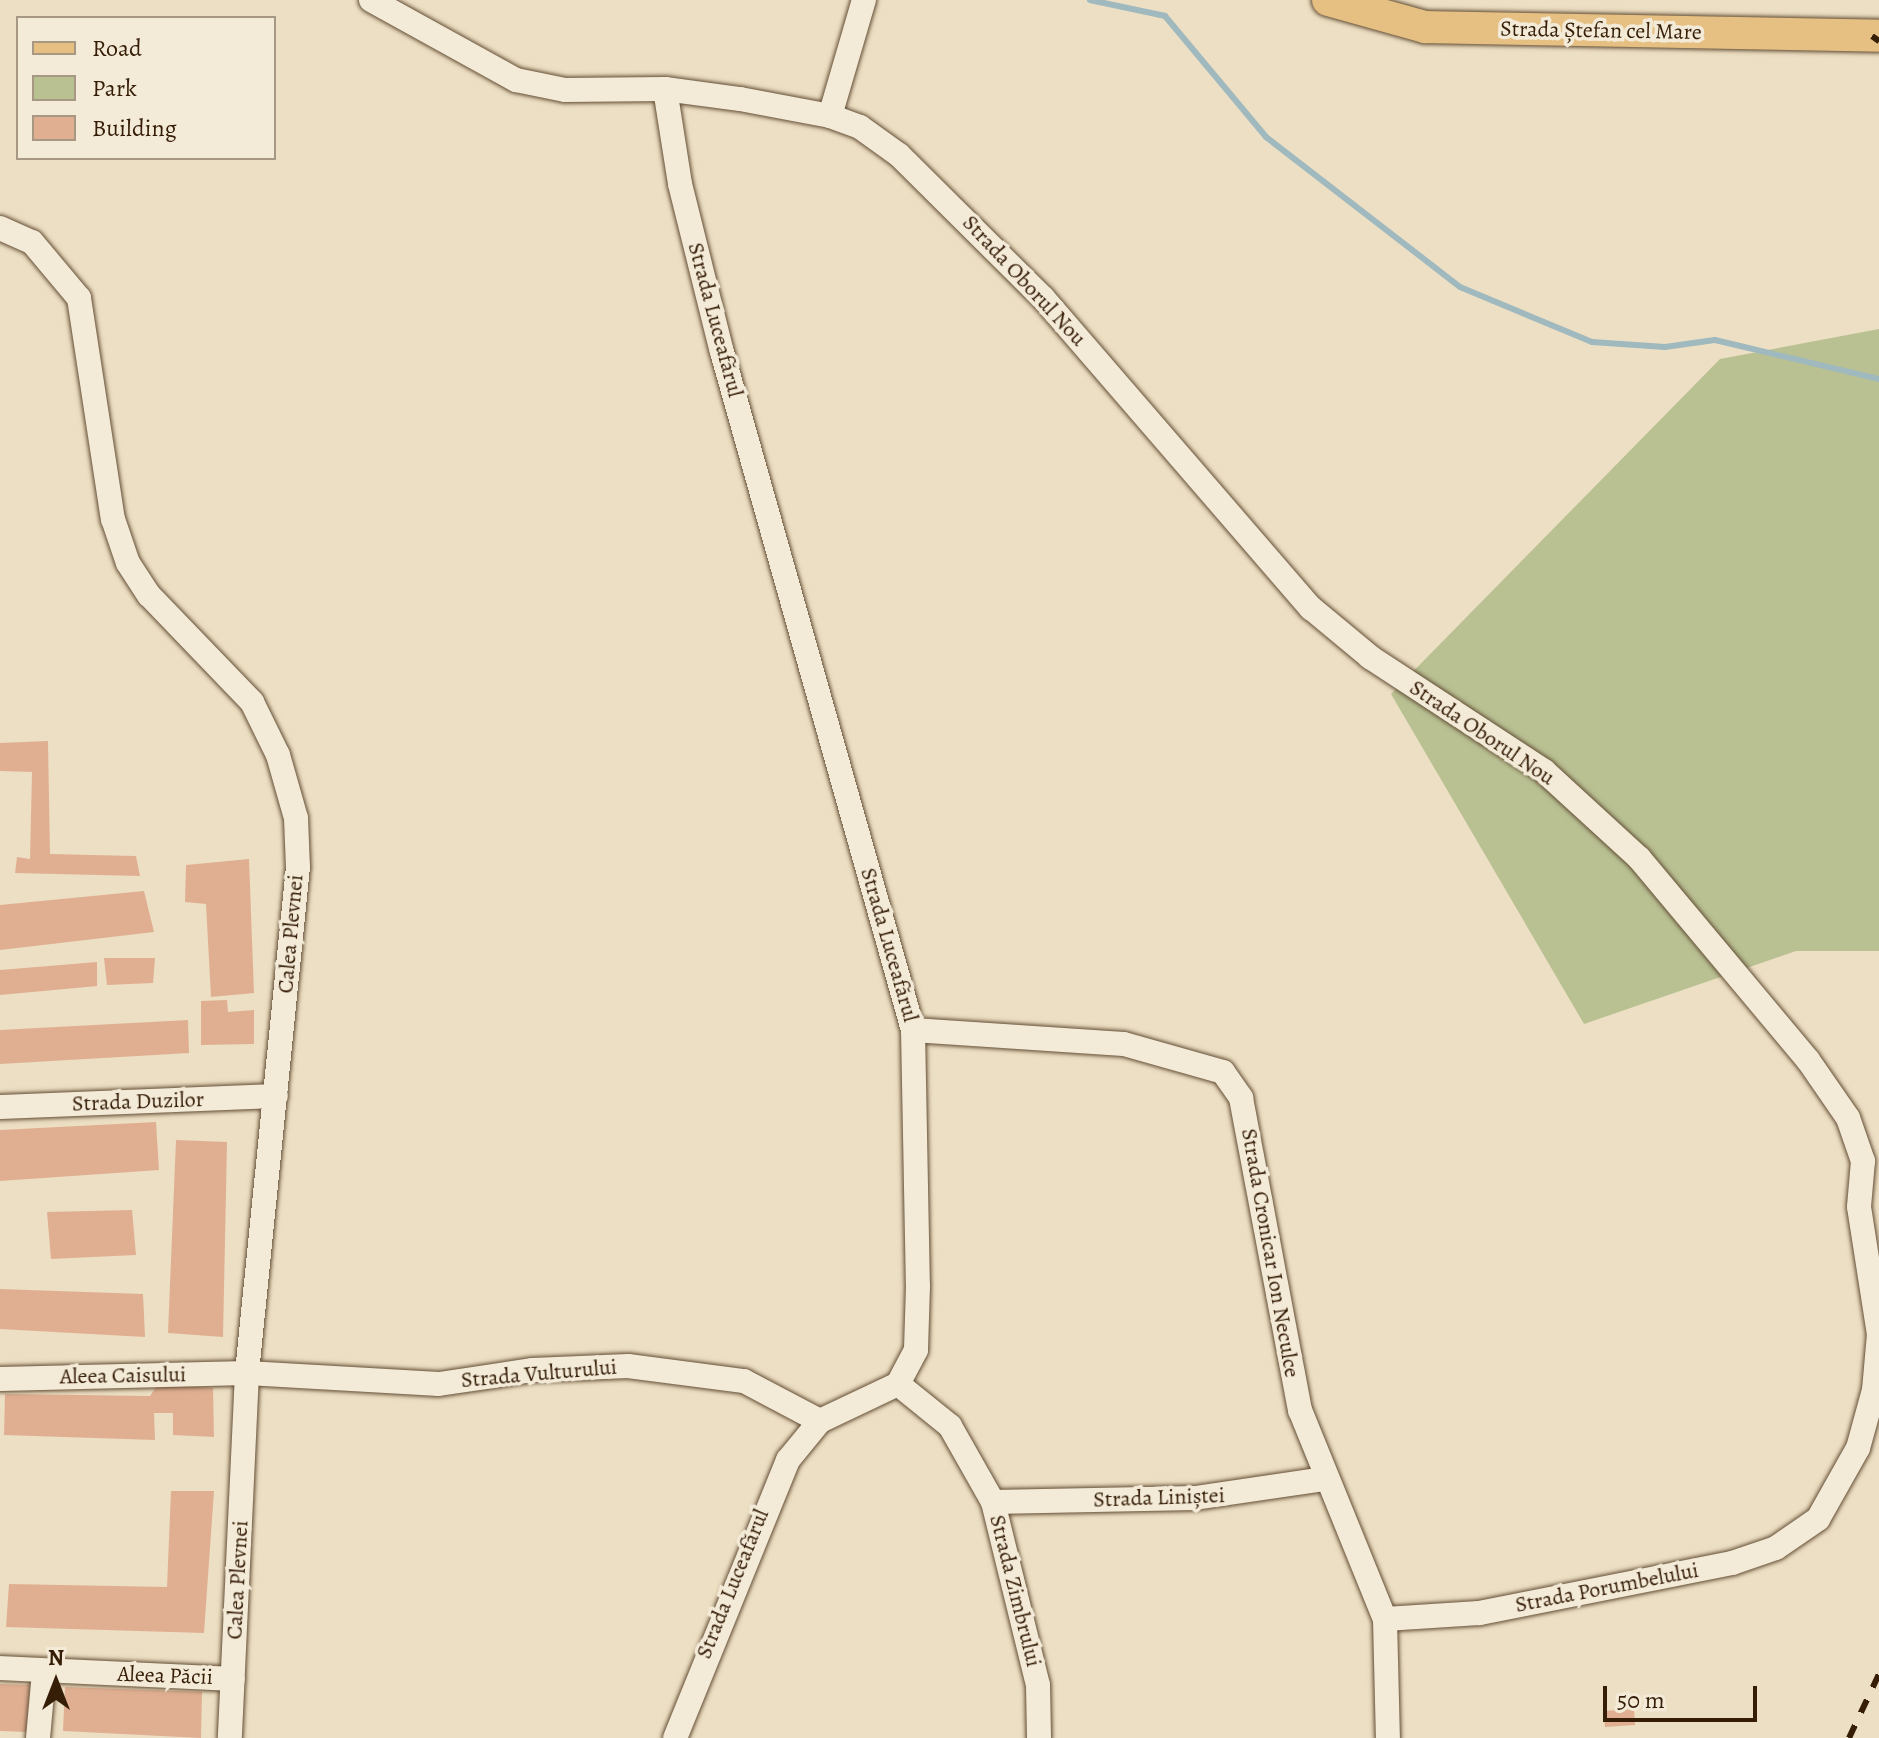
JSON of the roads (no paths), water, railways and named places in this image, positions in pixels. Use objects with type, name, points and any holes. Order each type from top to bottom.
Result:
[{"type":"main road","name":"Strada Ștefan cel Mare","points":[[1328,0],[1425,27],[1879,36]]},
{"type":"street","name":"Strada Oborul Nou","points":[[371,0],[516,80],[565,90],[665,89],[830,116],[860,127],[899,155],[971,222],[1311,608],[1370,657],[1544,771],[1639,858],[1816,1071],[1848,1118],[1863,1161],[1859,1207],[1879,1334],[1874,1390],[1858,1448],[1818,1519]]},
{"type":"street","points":[[830,116],[864,0]]},
{"type":"street","name":"Strada Luceafărul","points":[[665,89],[680,184],[722,352],[913,1030],[917,1338],[898,1384],[820,1421],[788,1460],[766,1501],[675,1738]]},
{"type":"street","name":"Calea Plevnei","points":[[0,228],[32,242],[79,298],[113,519],[128,563],[149,595],[252,702],[278,755],[296,818],[298,867],[247,1373],[230,1738]]},
{"type":"street","name":"Strada Cronicar Ion Neculce","points":[[913,1030],[1124,1044],[1223,1072],[1241,1098],[1267,1259],[1300,1410],[1324,1479],[1385,1619],[1388,1738]]},
{"type":"street","name":"Strada Duzilor","points":[[0,1107],[276,1096]]},
{"type":"street","name":"Strada Vulturului","points":[[247,1373],[439,1384],[533,1370],[703,1371],[744,1381],[820,1421]]},
{"type":"street","name":"Aleea Caisului","points":[[0,1379],[247,1373]]},
{"type":"street","name":"Strada Zimbrului","points":[[898,1384],[950,1426],[993,1502],[1038,1685],[1039,1738]]},
{"type":"street","name":"Strada Liniștei","points":[[993,1502],[1195,1498],[1324,1479]]},
{"type":"street","name":"Strada Porumbelului","points":[[1385,1619],[1479,1613],[1732,1563],[1776,1548],[1818,1519]]},
{"type":"street","name":"Aleea Păcii","points":[[0,1668],[233,1679]]},
{"type":"street","points":[[38,1738],[44,1672]]},
{"type":"waterway","points":[[1090,0],[1165,16],[1266,137],[1460,287],[1592,342],[1665,347],[1715,340],[1879,379]]},
{"type":"railway","points":[[1872,36],[1879,41]]},
{"type":"railway","points":[[1849,1738],[1879,1674]]}]
